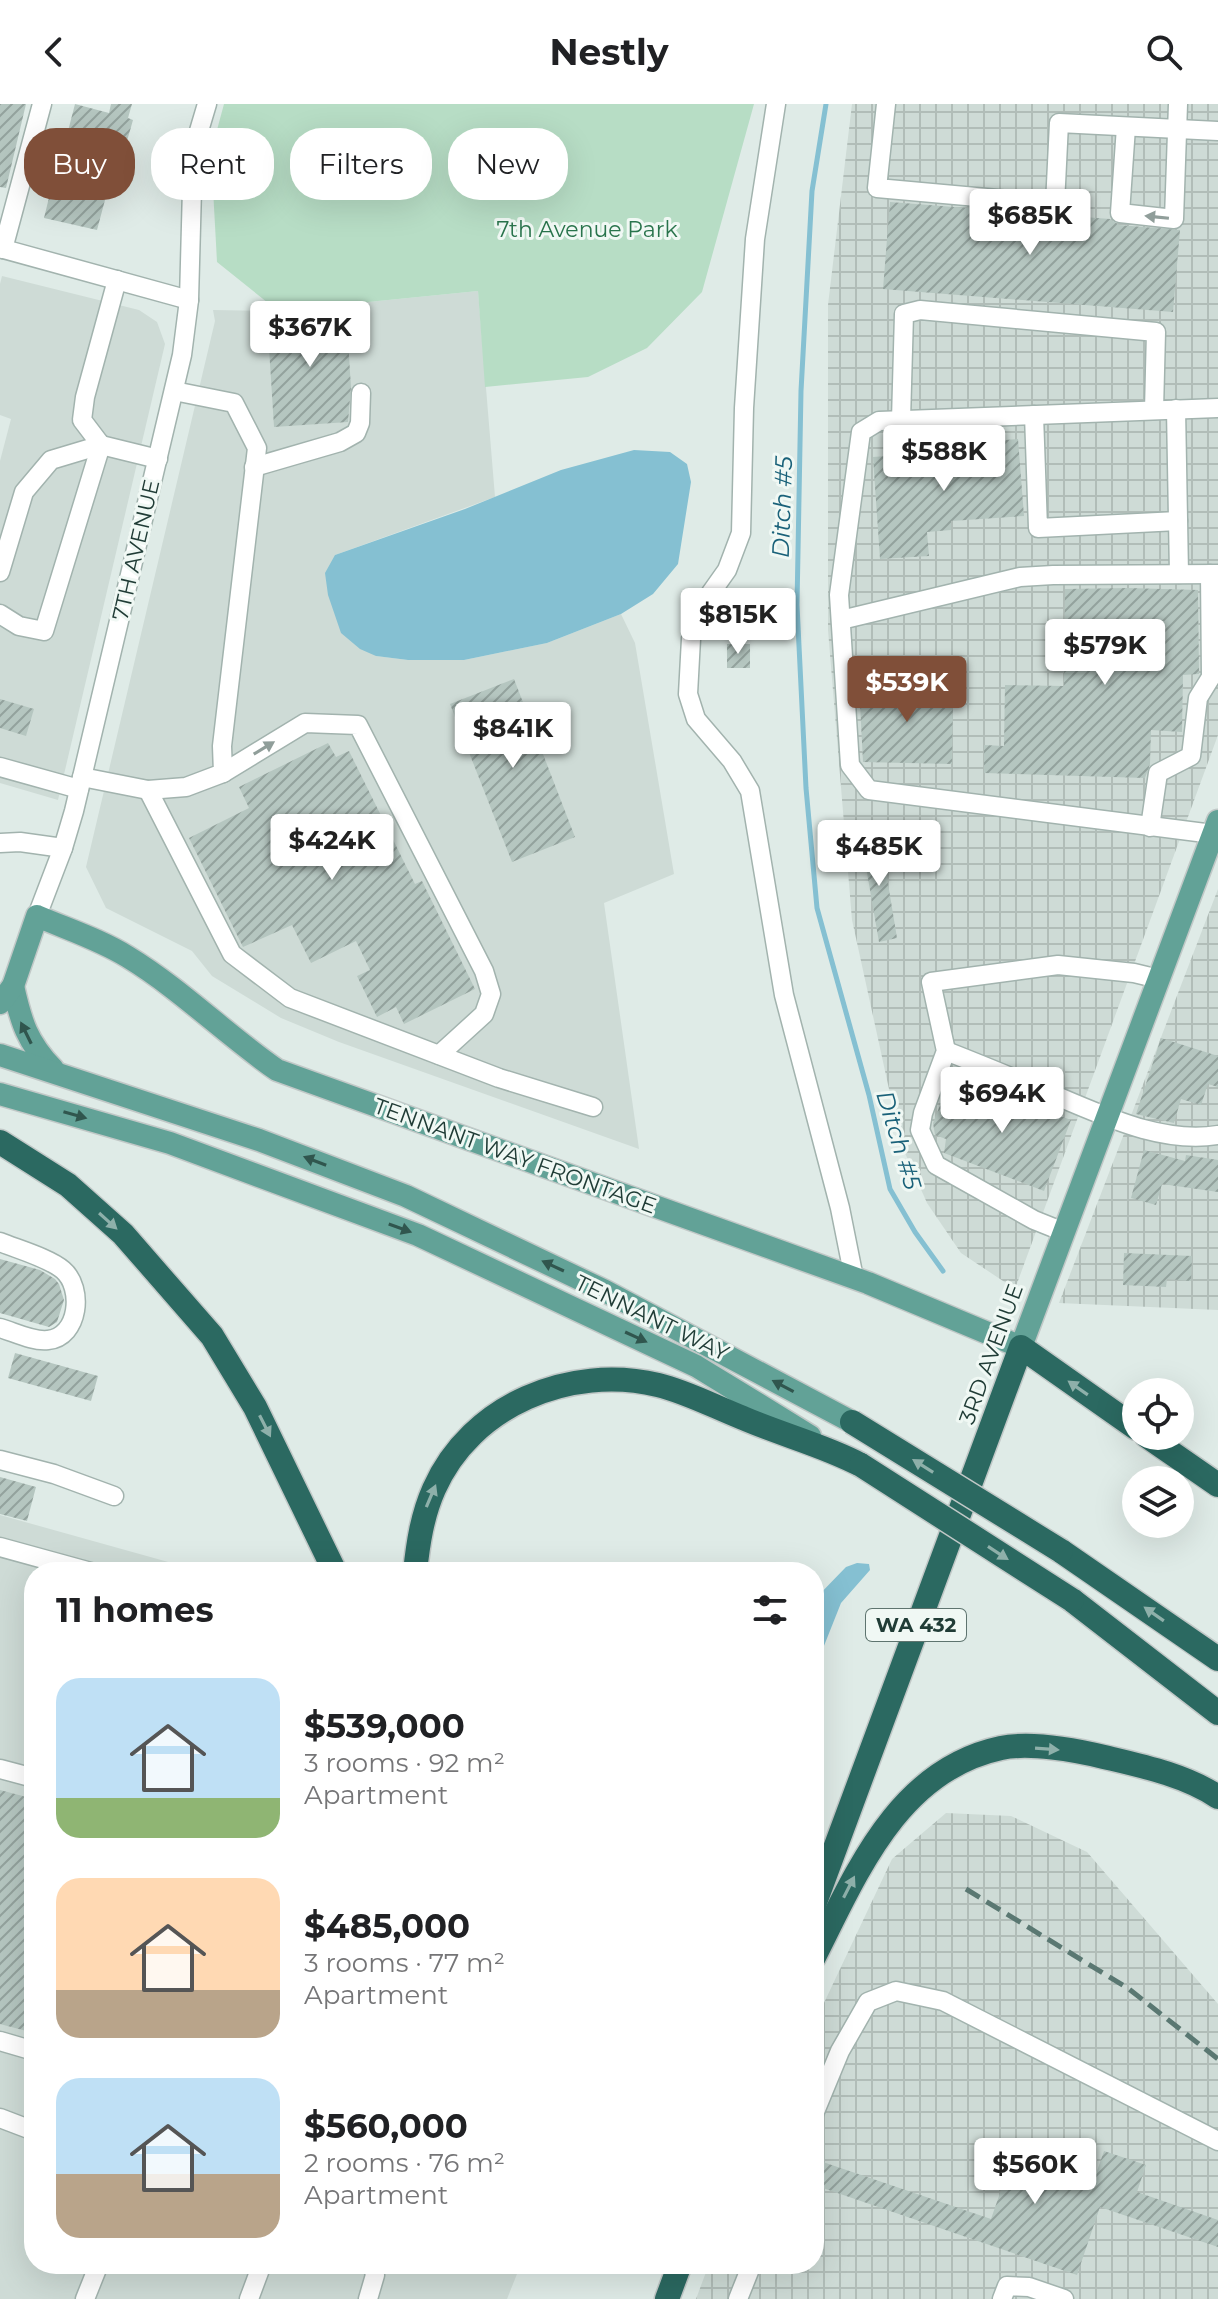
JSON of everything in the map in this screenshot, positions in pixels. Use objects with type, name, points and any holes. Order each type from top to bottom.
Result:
[{"type":"highway","points":[[0,1142],[68,1185],[123,1234],[212,1336],[255,1407],[330,1562]]},
{"type":"highway","points":[[1021,1347],[1122,1418]]},
{"type":"highway","name":"3RD AVENUE","points":[[824,1872],[1021,1347]]},
{"type":"highway","points":[[417,1562],[425,1510],[450,1459],[488,1419],[541,1391],[593,1381],[657,1385],[829,1448]]},
{"type":"highway","name":"TENNANT WAY","points":[[852,1422],[1061,1551],[1218,1659]]},
{"type":"highway","name":"TENNANT WAY","points":[[829,1448],[861,1465],[1072,1600],[1218,1713]]},
{"type":"highway","points":[[1167,1450],[1218,1485]]},
{"type":"highway","points":[[824,1937],[863,1859],[890,1819],[923,1788],[965,1759],[1004,1747],[1089,1753],[1154,1768],[1218,1797]]},
{"type":"highway","points":[[669,2296],[677,2274]]},
{"type":"main road","name":"3RD AVENUE","points":[[1021,1347],[1216,828]]},
{"type":"main road","name":"TENNANT WAY FRONTAGE","points":[[37,916],[126,955],[199,1006],[238,1043],[277,1070],[854,1278],[1021,1347]]},
{"type":"main road","name":"7TH AVENUE","points":[[7,994],[37,916]]},
{"type":"main road","points":[[7,994],[35,1050],[55,1072]]},
{"type":"main road","name":"TENNANT WAY","points":[[0,1055],[259,1140],[406,1196],[605,1291],[852,1422]]},
{"type":"main road","name":"TENNANT WAY","points":[[0,1094],[170,1143],[418,1235],[696,1366],[829,1448]]},
{"type":"street","points":[[42,104],[1,249],[189,300]]},
{"type":"street","name":"7TH AVENUE","points":[[37,916],[63,848],[80,783],[182,355],[189,300],[193,151],[207,104]]},
{"type":"street","points":[[776,104],[755,239],[744,408],[741,533],[727,570],[698,611],[691,639],[688,694],[696,719],[732,761],[750,791],[784,995],[840,1208],[854,1278]]},
{"type":"street","points":[[886,104],[877,188],[1055,204],[1059,123],[1218,131]]},
{"type":"street","points":[[1126,127],[1120,213],[1174,219],[1178,104]]},
{"type":"street","points":[[101,445],[82,420],[85,397],[117,280]]},
{"type":"street","points":[[901,420],[904,314],[920,310],[1156,332],[1154,410]]},
{"type":"street","points":[[174,391],[234,403],[257,448],[222,746],[223,773]]},
{"type":"street","points":[[254,467],[340,442],[356,433],[360,423],[361,393]]},
{"type":"street","points":[[1216,828],[1150,827],[869,790],[850,765],[839,595],[861,432],[879,421],[1218,408]]},
{"type":"street","points":[[1176,409],[1179,574]]},
{"type":"street","points":[[1034,415],[1038,528],[1178,521]]},
{"type":"street","points":[[0,614],[19,626],[44,631],[101,445]]},
{"type":"street","points":[[0,572],[24,492],[51,460],[101,445],[158,459]]},
{"type":"street","points":[[841,620],[1020,577],[1214,574],[1211,677],[1198,698],[1191,756],[1158,773],[1150,827]]},
{"type":"street","points":[[0,767],[80,783],[148,790],[186,787],[223,773],[305,723],[358,725],[484,971],[491,994],[484,1014],[439,1055]]},
{"type":"street","points":[[148,790],[232,954],[290,998],[499,1078],[593,1107]]},
{"type":"street","points":[[0,843],[20,842],[63,848]]},
{"type":"street","points":[[1064,1232],[1034,1220],[936,1165],[920,1130],[923,1113],[946,1051],[931,982],[1058,965],[1134,973],[1159,979]]},
{"type":"street","points":[[946,1051],[1107,1117],[1174,1137],[1218,1135]]},
{"type":"street","points":[[0,1242],[63,1270],[72,1284],[75,1300],[69,1330],[62,1336],[40,1340],[0,1328]]},
{"type":"street","points":[[0,1460],[54,1474],[114,1496]]},
{"type":"street","points":[[0,1547],[55,1562]]},
{"type":"street","points":[[0,1769],[24,1775]]},
{"type":"street","points":[[824,2090],[840,2051],[868,2002],[896,1991],[943,2001],[1218,2141]]},
{"type":"street","points":[[0,2041],[24,2048]]},
{"type":"street","points":[[0,2118],[24,2127]]},
{"type":"street","points":[[85,2299],[95,2274]]},
{"type":"street","points":[[249,2299],[258,2274]]},
{"type":"street","points":[[368,2299],[375,2274]]},
{"type":"street","points":[[669,2274],[669,2296]]},
{"type":"street","points":[[738,2299],[748,2274]]},
{"type":"street","points":[[1002,2299],[1007,2286],[1029,2287],[1064,2299]]},
{"type":"shaded area","points":[[852,104],[1218,104],[1218,735],[1015,1289],[961,1253],[927,1203],[901,1144],[852,920],[828,630],[828,305]]},
{"type":"shaded area","points":[[2,276],[139,310],[157,322],[165,344],[58,800],[0,783],[0,461],[11,419],[0,415]]},
{"type":"shaded area","points":[[478,291],[495,497],[335,555],[376,656],[408,660],[464,660],[547,643],[621,614],[635,643],[674,874],[604,903],[639,1149],[339,1042],[281,1018],[212,976],[192,951],[106,908],[86,867],[215,321],[213,310],[278,311]]},
{"type":"shaded area","points":[[1218,889],[1218,1310],[1059,1303]]},
{"type":"shaded area","points":[[0,1515],[168,1562],[24,1562],[24,2274],[517,2274],[507,2299],[0,2299]]},
{"type":"shaded area","points":[[946,1813],[1011,1816],[1087,1852],[1218,2004],[1218,2299],[696,2299],[705,2274],[824,2274],[824,2003],[892,1859]]},
{"type":"green space","name":"7th Avenue Park","points":[[224,104],[754,104],[702,292],[647,348],[588,377],[485,387],[478,291],[278,311],[217,262],[214,200],[274,200],[274,128],[218,128]]},
{"type":"water","points":[[634,450],[670,452],[687,464],[691,482],[678,564],[653,594],[621,614],[547,643],[464,660],[408,660],[376,656],[360,649],[341,633],[328,595],[325,573],[335,555],[465,509],[561,470]]},
{"type":"water","points":[[857,1563],[869,1564],[870,1570],[841,1603],[824,1646],[824,1590],[846,1567]]},
{"type":"building","points":[[0,104],[26,104],[6,188],[0,187]]},
{"type":"building","points":[[75,104],[109,113],[111,104],[132,104],[128,118],[133,120],[131,128],[69,128]]},
{"type":"building","points":[[48,200],[105,200],[97,230],[44,218]]},
{"type":"building","points":[[890,202],[1110,219],[1119,225],[1180,230],[1173,312],[883,289]]},
{"type":"building","points":[[346,311],[351,387],[348,422],[274,427],[267,316]]},
{"type":"building","points":[[1018,439],[1024,516],[951,521],[951,530],[927,532],[929,556],[880,559],[873,457],[968,450],[967,443]]},
{"type":"building","points":[[1065,589],[1198,590],[1199,674],[1183,675],[1182,732],[1151,730],[1150,764],[1145,778],[984,773],[984,745],[1004,746],[1005,685],[1064,686]]},
{"type":"building","points":[[727,644],[750,644],[750,668],[727,668]]},
{"type":"building","points":[[514,679],[575,837],[512,862],[450,704]]},
{"type":"building","points":[[859,684],[953,686],[952,764],[863,762]]},
{"type":"building","points":[[0,699],[34,709],[26,736],[0,728]]},
{"type":"building","points":[[328,743],[336,757],[349,751],[415,884],[422,881],[475,989],[404,1024],[396,1007],[377,1017],[357,976],[370,970],[356,941],[311,963],[292,925],[243,947],[189,838],[249,808],[239,787]]},
{"type":"building","points":[[880,835],[897,938],[879,942],[861,838]]},
{"type":"building","points":[[1161,1038],[1218,1056],[1218,1087],[1208,1084],[1201,1105],[1181,1099],[1174,1123],[1136,1114]]},
{"type":"building","points":[[969,1082],[1071,1120],[1044,1191],[944,1153],[946,1139],[935,1135],[933,1123],[942,1100],[960,1107]]},
{"type":"building","points":[[1144,1150],[1185,1161],[1186,1155],[1218,1160],[1218,1192],[1162,1184],[1156,1205],[1131,1198]]},
{"type":"building","points":[[1124,1253],[1192,1256],[1191,1281],[1167,1279],[1166,1287],[1123,1285]]},
{"type":"building","points":[[0,1259],[40,1270],[55,1279],[64,1300],[57,1322],[49,1327],[0,1313]]},
{"type":"building","points":[[15,1353],[98,1376],[91,1401],[8,1378]]},
{"type":"building","points":[[0,1477],[36,1487],[27,1521],[0,1514]]},
{"type":"building","points":[[0,1790],[24,1796],[24,2030],[0,2024]]},
{"type":"building","points":[[1017,2144],[1097,2171],[1104,2151],[1146,2165],[1137,2192],[1218,2220],[1218,2247],[1100,2207],[1077,2275],[824,2188],[824,2162],[991,2219]]},
{"type":"waterway","name":"Ditch #5","points":[[826,104],[812,191],[801,391],[797,605],[806,788],[817,908],[869,1095],[890,1189],[943,1271]]},
{"type":"railway","points":[[966,1889],[1129,1989],[1218,2059]]}]
